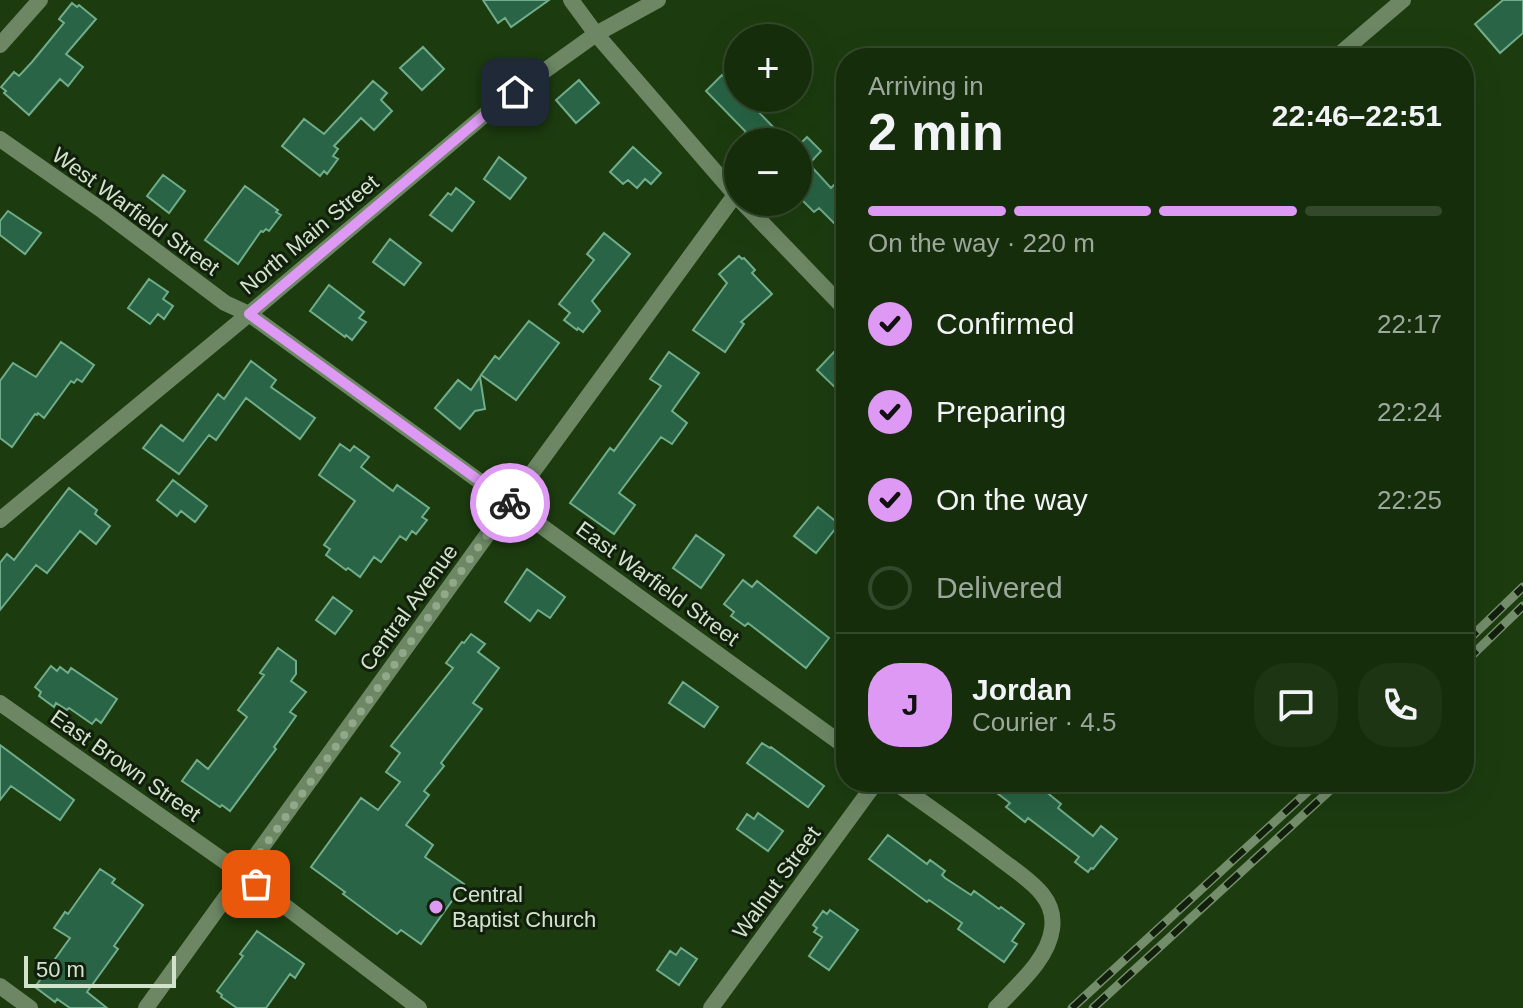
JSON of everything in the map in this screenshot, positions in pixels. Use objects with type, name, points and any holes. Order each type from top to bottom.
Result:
[{"type":"street","points":[[0,45],[40,0]]},
{"type":"street","points":[[571,0],[596,34],[724,182]]},
{"type":"street","name":"North Main Street","points":[[0,520],[494,107],[596,34],[658,0]]},
{"type":"street","points":[[1347,48],[1403,0]]},
{"type":"street","name":"West Warfield Street","points":[[0,139],[103,211],[225,303],[249,314]]},
{"type":"street","name":"Central Avenue","points":[[146,1008],[510,503],[725,216]]},
{"type":"street","points":[[755,216],[836,300]]},
{"type":"street","name":"East Warfield Street","points":[[249,314],[836,740]]},
{"type":"street","name":"East Brown Street","points":[[0,703],[244,875],[419,1008]]},
{"type":"street","name":"Walnut Street","points":[[711,1008],[869,792]]},
{"type":"street","points":[[909,792],[1020,875],[1041,893],[1049,905],[1052,932],[1044,953],[996,1008]]},
{"type":"street","points":[[0,986],[30,1008]]},
{"type":"building","points":[[483,0],[549,0],[511,27],[505,18],[498,23]]},
{"type":"building","points":[[1503,0],[1523,0],[1523,33],[1500,53],[1475,24]]},
{"type":"building","points":[[72,3],[96,19],[66,54],[83,67],[68,86],[60,79],[29,115],[1,87],[14,72],[19,76],[32,62],[64,23],[59,19]]},
{"type":"building","points":[[423,47],[444,69],[422,90],[400,68]]},
{"type":"building","points":[[722,75],[724,77],[724,109],[706,91]]},
{"type":"building","points":[[579,80],[599,103],[576,123],[556,100]]},
{"type":"building","points":[[373,81],[387,93],[381,100],[392,111],[374,130],[361,118],[334,146],[338,149],[333,156],[338,159],[327,174],[324,171],[320,176],[282,146],[304,119],[324,134]]},
{"type":"building","points":[[726,112],[759,112],[774,128],[742,128]]},
{"type":"building","points":[[812,142],[821,151],[812,161]]},
{"type":"building","points":[[633,147],[661,173],[651,184],[645,179],[637,188],[628,180],[623,184],[610,172]]},
{"type":"building","points":[[499,157],[526,178],[510,199],[484,179]]},
{"type":"building","points":[[812,167],[831,188],[836,183],[836,225],[819,208],[814,212]]},
{"type":"building","points":[[163,175],[185,191],[169,213],[147,196]]},
{"type":"building","points":[[245,186],[281,215],[269,231],[261,231],[238,264],[205,240]]},
{"type":"building","points":[[456,188],[474,202],[452,231],[430,215]]},
{"type":"building","points":[[8,211],[41,233],[25,254],[0,235],[0,221]]},
{"type":"building","points":[[604,233],[630,254],[592,301],[600,311],[583,332],[564,320],[570,313],[559,304],[594,260],[587,254]]},
{"type":"building","points":[[390,239],[421,263],[404,285],[373,262]]},
{"type":"building","points":[[739,256],[755,270],[752,273],[772,294],[741,322],[744,324],[725,352],[693,330],[727,283],[719,274]]},
{"type":"building","points":[[149,279],[168,292],[163,299],[173,306],[164,319],[158,314],[150,324],[128,308]]},
{"type":"building","points":[[329,285],[364,312],[359,318],[366,322],[352,340],[310,311]]},
{"type":"building","points":[[529,321],[559,343],[516,400],[481,375],[495,356],[499,359]]},
{"type":"building","points":[[61,342],[94,365],[82,382],[77,379],[74,383],[71,381],[44,418],[35,414],[12,447],[0,438],[0,381],[13,363],[36,377]]},
{"type":"building","points":[[836,350],[836,388],[817,370]]},
{"type":"building","points":[[669,352],[699,373],[672,411],[687,423],[672,444],[661,437],[619,493],[635,505],[614,534],[570,503],[610,448],[614,451],[661,386],[650,379]]},
{"type":"building","points":[[251,361],[276,380],[271,387],[315,418],[300,439],[246,398],[216,440],[209,435],[179,474],[143,448],[161,425],[183,441],[218,394],[224,399]]},
{"type":"building","points":[[480,377],[485,409],[475,411],[460,429],[435,408],[458,380],[471,390]]},
{"type":"building","points":[[340,444],[350,451],[354,446],[369,457],[361,467],[393,491],[397,485],[429,508],[422,517],[427,520],[416,534],[412,531],[406,540],[400,536],[381,562],[374,557],[360,577],[326,555],[330,549],[324,545],[355,501],[319,475]]},
{"type":"building","points":[[173,480],[207,506],[195,522],[181,511],[177,516],[157,500]]},
{"type":"building","points":[[69,488],[97,510],[95,514],[110,526],[96,544],[80,531],[47,573],[36,565],[0,610],[0,563],[7,554],[14,560]]},
{"type":"building","points":[[818,507],[836,522],[836,528],[816,553],[794,536]]},
{"type":"building","points":[[696,535],[724,555],[701,588],[673,568]]},
{"type":"building","points":[[527,569],[565,597],[550,618],[538,610],[530,621],[505,602]]},
{"type":"building","points":[[743,580],[752,587],[757,581],[829,638],[806,668],[748,623],[745,626],[731,616],[734,612],[724,604]]},
{"type":"building","points":[[333,597],[352,611],[335,634],[316,620]]},
{"type":"building","points":[[471,634],[485,644],[478,652],[499,668],[473,703],[482,709],[441,763],[444,766],[424,791],[429,795],[406,825],[433,845],[425,857],[464,884],[421,944],[401,930],[397,934],[311,867],[361,798],[378,810],[400,782],[386,772],[400,753],[391,746],[453,668],[446,663]]},
{"type":"building","points":[[278,648],[296,661],[296,674],[291,681],[306,692],[290,712],[296,716],[274,747],[276,749],[230,811],[182,781],[197,760],[208,769],[247,717],[238,710],[264,675],[260,673]]},
{"type":"building","points":[[51,666],[57,671],[60,667],[68,673],[71,668],[117,699],[101,723],[96,719],[92,724],[69,708],[67,710],[56,703],[54,707],[39,696],[41,692],[35,687]]},
{"type":"building","points":[[683,682],[718,707],[704,727],[669,703]]},
{"type":"building","points":[[762,743],[824,786],[808,807],[747,763]]},
{"type":"building","points":[[0,745],[74,800],[60,820],[11,786],[0,800]]},
{"type":"building","points":[[1046,792],[1061,804],[1058,808],[1093,836],[1101,826],[1117,839],[1088,872],[1075,862],[1079,857],[1028,818],[1025,822],[1006,807],[1010,803],[997,793]]},
{"type":"building","points":[[758,813],[783,831],[768,851],[737,829],[747,814],[754,819]]},
{"type":"building","points":[[888,835],[927,864],[930,860],[945,871],[942,875],[945,878],[971,895],[974,891],[1024,924],[1012,941],[1017,944],[1004,962],[958,929],[962,923],[929,900],[927,902],[869,859]]},
{"type":"building","points":[[100,869],[115,879],[112,883],[143,905],[114,946],[118,949],[87,992],[107,1008],[70,1008],[57,999],[55,1002],[35,987],[70,938],[54,928],[65,912],[68,914]]},
{"type":"building","points":[[830,910],[858,930],[829,970],[809,956],[822,937],[814,932],[817,928],[813,925],[823,911],[827,914]]},
{"type":"building","points":[[257,931],[304,964],[295,978],[290,974],[266,1008],[237,1008],[217,991]]},
{"type":"building","points":[[681,948],[697,959],[679,985],[657,970],[670,951],[676,955]]},
{"type":"railway","points":[[1474,634],[1523,587]]},
{"type":"railway","points":[[1474,653],[1523,606]]},
{"type":"railway","points":[[1072,1008],[1307,792]]},
{"type":"railway","points":[[1093,1008],[1328,792]]},
{"type":"way so far","points":[[256,884],[244,875],[510,503]]},
{"type":"place","name":"Central Baptist Church","points":[[436,907]]},
{"type":"route","points":[[510,503],[249,314],[515,92]]}]
